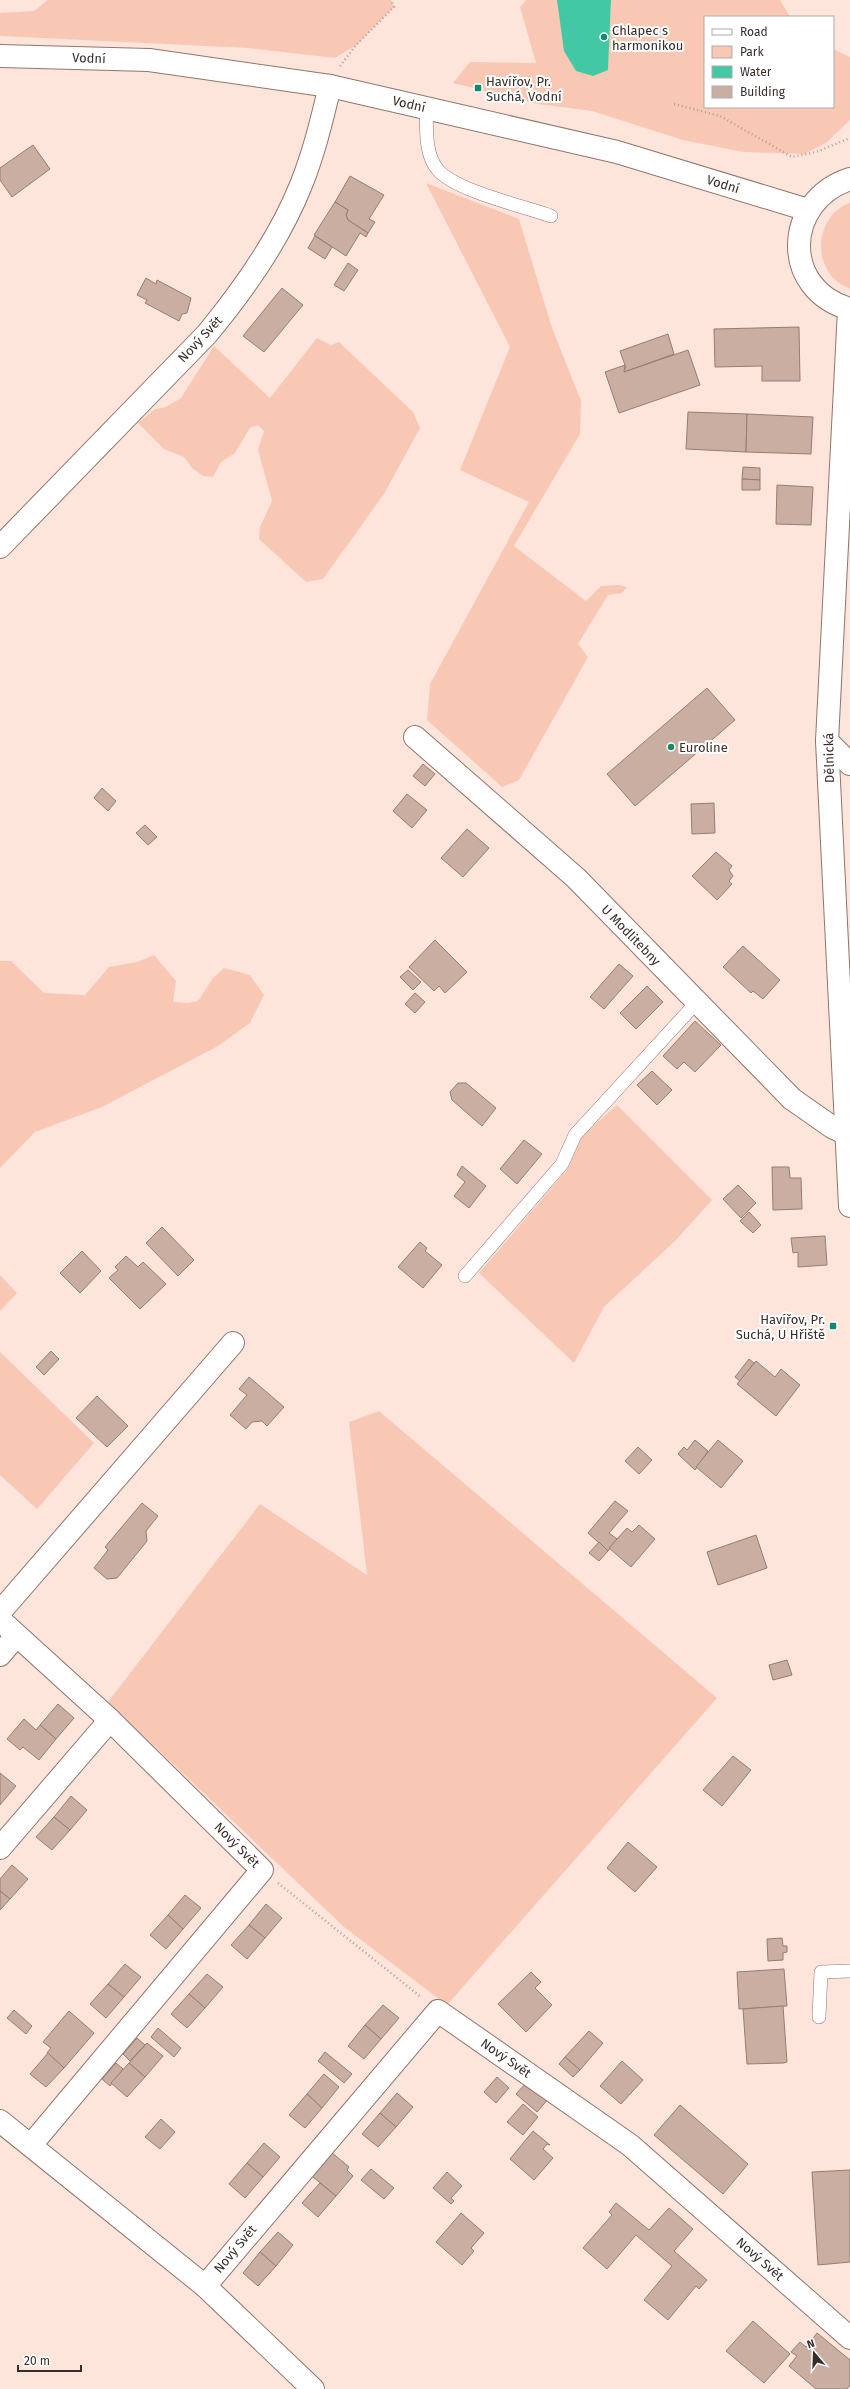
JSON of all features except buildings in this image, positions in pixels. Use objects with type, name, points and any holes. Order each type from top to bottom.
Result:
[{"type":"street","name":"Vodní","points":[[0,56],[149,60],[330,86],[617,152],[808,210]]},
{"type":"street","name":"Nový Svět","points":[[0,547],[207,334],[238,296],[266,255],[301,186],[318,134],[330,86]]},
{"type":"street","points":[[850,179],[836,184],[820,195],[808,210],[802,224],[799,239],[804,270],[811,283],[822,295],[834,304],[850,309]]},
{"type":"street","name":"Dělnická","points":[[850,309],[827,741],[845,1133],[850,1206]]},
{"type":"street","name":"U Modlitebny","points":[[415,737],[576,878],[792,1099],[832,1127],[845,1133]]},
{"type":"street","points":[[827,741],[848,760]]},
{"type":"street","points":[[0,1612],[233,1343]]},
{"type":"street","name":"Nový Svět","points":[[0,1620],[110,1720],[262,1870],[30,2145]]},
{"type":"street","points":[[0,1655],[16,1636]]},
{"type":"street","points":[[0,1848],[110,1720]]},
{"type":"street","name":"Nový Svět","points":[[205,2286],[438,2011],[630,2145],[850,2338]]},
{"type":"street","name":"Nový Svět","points":[[0,2121],[205,2286],[313,2389]]},
{"type":"lane","points":[[426,108],[427,147],[438,170],[460,186],[551,216]]},
{"type":"lane","points":[[465,1276],[562,1164],[575,1135],[697,1002]]},
{"type":"lane","points":[[819,2017],[821,1972],[850,1971]]},
{"type":"path","points":[[330,86],[343,61],[394,7],[391,0]]},
{"type":"path","points":[[674,104],[720,116],[792,157],[816,152],[850,138]]},
{"type":"path","points":[[262,1870],[438,2011]]},
{"type":"green space","points":[[48,0],[391,0],[394,7],[356,45],[335,58],[248,48],[0,36],[0,13],[34,11]]},
{"type":"green space","points":[[526,0],[557,0],[608,70],[611,0],[780,0],[789,16],[704,16],[704,108],[834,108],[834,49],[850,57],[850,120],[826,143],[804,154],[743,152],[683,140],[592,111],[538,104],[453,83],[470,62],[536,63],[520,7]]},
{"type":"green space","points":[[426,183],[519,219],[552,328],[581,401],[580,434],[514,546],[586,601],[601,586],[619,585],[627,587],[622,593],[608,595],[578,644],[588,657],[519,780],[502,787],[427,720],[430,684],[529,502],[460,470],[510,347]]},
{"type":"green space","points":[[850,203],[850,289],[835,280],[828,271],[821,252],[821,242],[827,222],[833,214]]},
{"type":"green space","points":[[317,338],[331,345],[339,342],[413,412],[420,428],[384,494],[323,579],[306,582],[259,539],[260,527],[272,501],[258,450],[264,431],[258,425],[250,428],[235,453],[221,462],[213,477],[203,476],[192,468],[184,457],[164,449],[138,423],[155,409],[166,407],[181,398],[214,346],[270,398]]},
{"type":"green space","points":[[154,955],[176,981],[173,1002],[188,1003],[198,1001],[213,978],[224,968],[250,975],[264,995],[250,1023],[218,1046],[102,1107],[35,1132],[0,1168],[0,961],[11,961],[44,993],[85,995],[109,967],[137,962]]},
{"type":"green space","points":[[617,1105],[712,1200],[676,1240],[604,1307],[574,1363],[479,1273],[567,1170],[582,1136]]},
{"type":"green space","points":[[0,1275],[17,1293],[0,1311]]},
{"type":"green space","points":[[0,1352],[94,1443],[37,1509],[0,1475]]},
{"type":"green space","points":[[379,1411],[717,1698],[447,2005],[344,1927],[108,1702],[260,1504],[367,1575],[349,1422]]},
{"type":"water","points":[[557,0],[611,0],[608,70],[593,76],[576,71],[564,51]]},
{"type":"place","name":"Chlapec s harmonikou","points":[[604,37]]},
{"type":"place","name":"Havířov, Pr. Suchá, Vodní","points":[[478,88]]},
{"type":"place","name":"Euroline","points":[[671,747]]},
{"type":"place","name":"Havířov, Pr. Suchá, U Hřiště","points":[[833,1326]]}]
